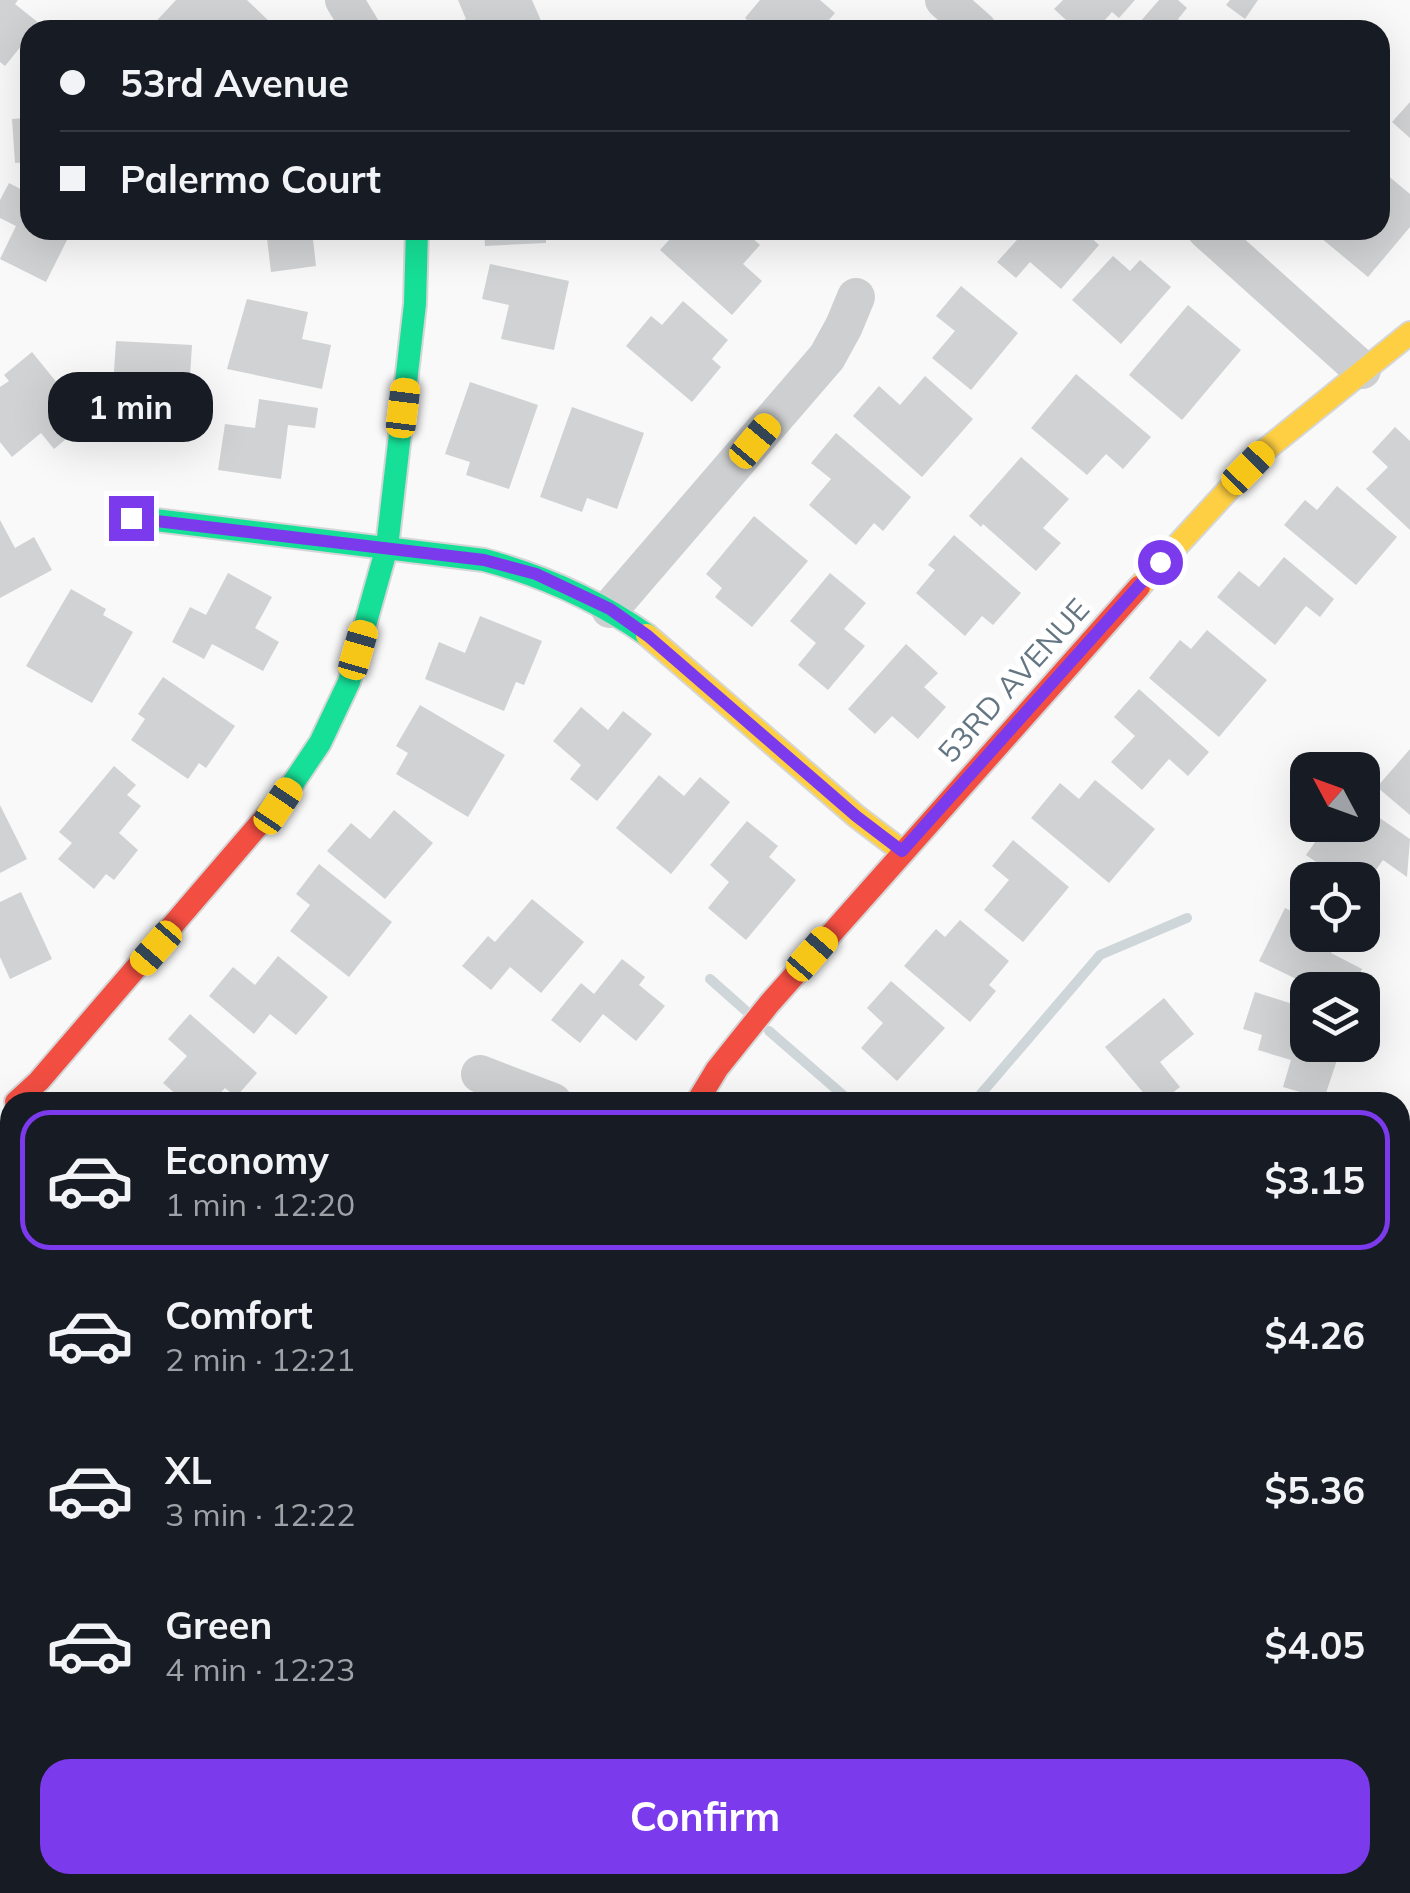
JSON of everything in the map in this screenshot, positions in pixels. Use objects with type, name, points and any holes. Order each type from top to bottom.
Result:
[{"type":"street","points":[[944,0],[967,20]]},
{"type":"street","points":[[27,1092],[203,896],[278,806],[320,743],[348,682],[386,547],[415,304],[418,240]]},
{"type":"street","points":[[1217,240],[1362,370]]},
{"type":"street","points":[[610,609],[827,357],[856,297]]},
{"type":"street","name":"53RD AVENUE","points":[[703,1092],[769,1004],[1212,504],[1264,450],[1410,333]]},
{"type":"street","points":[[131,518],[484,560],[519,569],[586,596],[648,636],[856,816],[902,851]]},
{"type":"street","points":[[480,1074],[527,1092]]},
{"type":"building","points":[[0,0],[18,0],[15,4],[35,20],[20,20],[20,47],[5,66],[0,62]]},
{"type":"building","points":[[176,0],[247,0],[268,20],[157,20]]},
{"type":"building","points":[[458,0],[532,0],[541,20],[464,20]]},
{"type":"building","points":[[760,0],[820,0],[835,13],[829,20],[745,18]]},
{"type":"building","points":[[1063,0],[1135,0],[1119,18],[1112,12],[1105,20],[1066,20],[1054,9]]},
{"type":"building","points":[[1159,0],[1178,0],[1187,8],[1179,20],[1142,20]]},
{"type":"building","points":[[1230,0],[1258,0],[1245,19],[1226,5]]},
{"type":"building","points":[[1410,102],[1410,138],[1392,122]]},
{"type":"building","points":[[20,118],[20,163],[15,163],[12,119]]},
{"type":"building","points":[[1390,177],[1410,194],[1410,227],[1368,277],[1323,240],[1390,240]]},
{"type":"building","points":[[9,183],[20,189],[20,240],[67,240],[46,282],[0,259],[16,226],[0,218],[0,200]]},
{"type":"building","points":[[267,240],[313,240],[316,266],[271,272]]},
{"type":"building","points":[[485,240],[546,240],[546,243],[485,246]]},
{"type":"building","points":[[669,240],[755,240],[760,245],[743,264],[762,281],[732,315],[660,250]]},
{"type":"building","points":[[1017,240],[1094,240],[1099,245],[1061,289],[1030,262],[1016,278],[997,262]]},
{"type":"building","points":[[1113,256],[1130,271],[1140,260],[1171,287],[1121,344],[1072,300]]},
{"type":"building","points":[[490,264],[569,281],[554,350],[501,339],[509,305],[482,299]]},
{"type":"building","points":[[961,286],[1018,333],[971,390],[932,358],[955,331],[936,316]]},
{"type":"building","points":[[247,299],[308,312],[302,339],[331,345],[322,389],[227,369]]},
{"type":"building","points":[[683,301],[728,340],[712,359],[721,367],[692,402],[626,346],[651,316],[662,325]]},
{"type":"building","points":[[1188,305],[1241,350],[1182,420],[1129,375]]},
{"type":"building","points":[[116,341],[192,345],[189,392],[150,390],[148,419],[111,417]]},
{"type":"building","points":[[32,352],[88,421],[54,449],[41,433],[12,457],[0,442],[0,387],[9,381],[4,375]]},
{"type":"building","points":[[1076,374],[1151,437],[1123,469],[1106,454],[1087,475],[1031,428]]},
{"type":"building","points":[[925,376],[973,419],[922,477],[853,416],[879,386],[900,405]]},
{"type":"building","points":[[470,382],[538,405],[509,489],[466,475],[470,462],[445,454]]},
{"type":"building","points":[[259,399],[318,408],[315,428],[288,425],[281,479],[218,470],[225,424],[255,428]]},
{"type":"building","points":[[572,407],[644,433],[617,509],[587,498],[582,512],[540,497]]},
{"type":"building","points":[[1395,427],[1410,441],[1410,530],[1366,489],[1388,467],[1372,452]]},
{"type":"building","points":[[836,433],[911,497],[883,531],[874,523],[856,545],[809,505],[831,479],[811,463]]},
{"type":"building","points":[[1021,457],[1069,499],[1043,528],[1061,543],[1036,571],[969,516]]},
{"type":"building","points":[[1337,486],[1397,537],[1356,585],[1284,525],[1305,500],[1317,510]]},
{"type":"building","points":[[754,516],[808,561],[752,627],[715,597],[722,588],[706,574]]},
{"type":"building","points":[[0,520],[15,548],[34,537],[52,570],[0,598]]},
{"type":"building","points":[[954,535],[1021,593],[993,625],[982,616],[965,636],[916,593],[935,570],[928,565]]},
{"type":"building","points":[[1284,557],[1334,599],[1320,617],[1306,606],[1275,645],[1217,597],[1239,571],[1259,587]]},
{"type":"building","points":[[228,573],[272,597],[255,628],[279,642],[263,671],[212,644],[204,659],[172,642],[190,607],[206,615]]},
{"type":"building","points":[[830,573],[866,603],[844,629],[865,646],[828,690],[798,665],[816,643],[790,621]]},
{"type":"building","points":[[71,589],[106,609],[103,615],[133,632],[92,703],[26,666]]},
{"type":"building","points":[[480,616],[542,641],[524,685],[516,682],[504,711],[425,679],[439,642],[465,653]]},
{"type":"building","points":[[1207,630],[1267,680],[1219,737],[1149,678],[1180,640],[1191,649]]},
{"type":"building","points":[[906,644],[938,673],[924,687],[946,707],[918,739],[892,716],[875,734],[848,709]]},
{"type":"building","points":[[163,677],[235,726],[206,768],[199,763],[188,779],[131,740],[145,719],[138,714]]},
{"type":"building","points":[[1139,689],[1209,752],[1188,776],[1169,759],[1142,790],[1111,762],[1135,736],[1114,717]]},
{"type":"building","points":[[420,705],[505,755],[468,817],[396,774],[408,753],[396,746]]},
{"type":"building","points":[[581,707],[608,730],[623,711],[652,734],[597,801],[570,779],[581,765],[553,741]]},
{"type":"building","points":[[1410,749],[1410,815],[1380,790],[1380,784]]},
{"type":"building","points":[[114,766],[136,785],[127,795],[141,806],[119,833],[138,850],[114,880],[106,874],[94,889],[58,859],[72,843],[59,832]]},
{"type":"building","points":[[659,775],[684,796],[700,777],[730,802],[671,874],[616,828]]},
{"type":"building","points":[[1095,780],[1155,829],[1109,883],[1031,818],[1060,783],[1079,799]]},
{"type":"building","points":[[0,805],[27,859],[0,873]]},
{"type":"building","points":[[394,810],[433,843],[385,899],[327,851],[351,823],[370,839]]},
{"type":"building","points":[[1380,818],[1410,839],[1407,877],[1383,860],[1380,864],[1316,862],[1306,855],[1315,842],[1380,842]]},
{"type":"building","points":[[747,821],[778,846],[769,857],[796,880],[746,940],[708,908],[729,882],[710,865]]},
{"type":"building","points":[[1013,840],[1069,887],[1023,942],[984,910],[1009,880],[992,866]]},
{"type":"building","points":[[319,864],[392,922],[349,977],[290,931],[310,905],[296,894]]},
{"type":"building","points":[[21,892],[52,959],[10,979],[0,957],[0,902]]},
{"type":"building","points":[[532,899],[584,942],[541,993],[510,967],[491,990],[462,966],[488,936],[495,942]]},
{"type":"building","points":[[1285,908],[1290,910],[1290,952],[1332,952],[1362,969],[1361,972],[1290,972],[1290,976],[1259,961]]},
{"type":"building","points":[[960,920],[1009,961],[989,985],[996,991],[970,1022],[904,966],[936,929],[945,937]]},
{"type":"building","points":[[278,956],[328,997],[296,1035],[270,1014],[254,1034],[209,996],[233,967],[255,985]]},
{"type":"building","points":[[622,959],[645,977],[639,985],[665,1006],[636,1041],[603,1014],[580,1043],[551,1020],[581,983],[594,994]]},
{"type":"building","points":[[891,981],[945,1028],[897,1081],[861,1048],[883,1023],[867,1008]]},
{"type":"building","points":[[1255,992],[1290,1003],[1290,1060],[1258,1050],[1262,1035],[1243,1029]]},
{"type":"building","points":[[1164,998],[1194,1034],[1160,1062],[1180,1087],[1174,1092],[1143,1092],[1105,1047]]},
{"type":"building","points":[[190,1014],[257,1073],[240,1092],[225,1088],[221,1092],[173,1092],[163,1083],[187,1056],[168,1039]]},
{"type":"building","points":[[1290,1062],[1336,1062],[1326,1092],[1300,1092],[1283,1087]]},
{"type":"waterway","points":[[983,1092],[1100,955],[1187,918]]},
{"type":"waterway","points":[[710,979],[745,1010]]},
{"type":"waterway","points":[[769,1031],[839,1092]]},
{"type":"traffic: fast","points":[[287,792],[320,743],[349,682],[387,547],[415,304],[417,240]]},
{"type":"traffic: fast","points":[[131,517],[484,560],[569,590],[647,635]]},
{"type":"traffic: slow","points":[[1139,587],[1264,451],[1410,333]]},
{"type":"traffic: slow","points":[[647,635],[856,816],[902,851]]},
{"type":"traffic: jam","points":[[703,1092],[769,1004],[1139,587]]},
{"type":"traffic: jam","points":[[27,1092],[287,792]]},
{"type":"route","points":[[131,518],[484,560],[536,574],[610,609],[648,636],[856,816],[902,851],[1160,562]]}]
